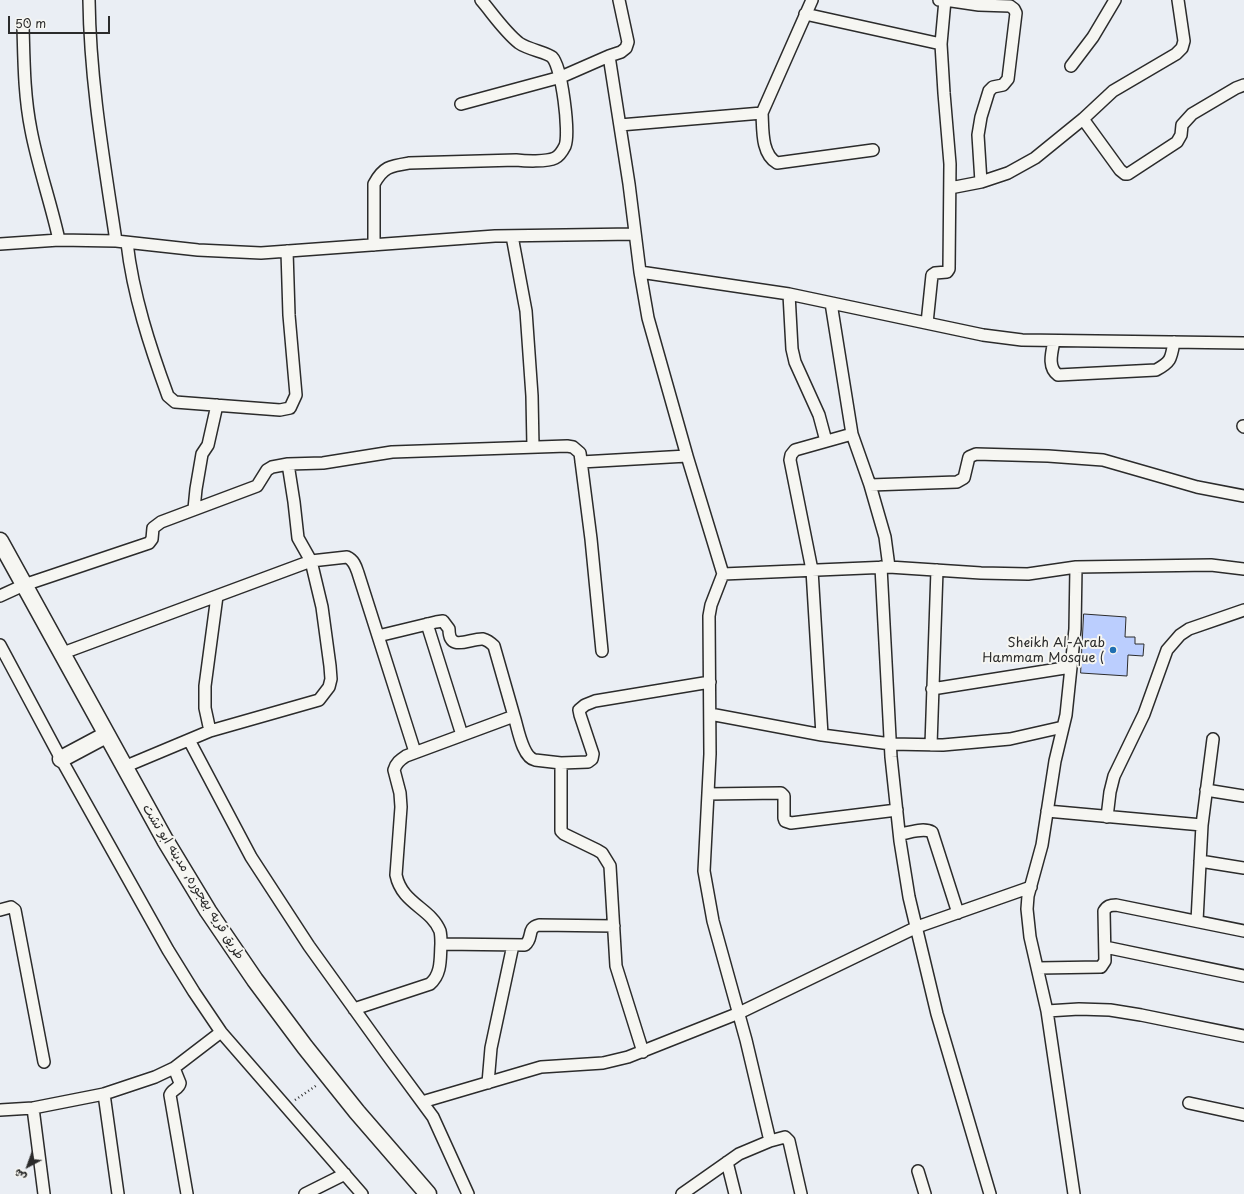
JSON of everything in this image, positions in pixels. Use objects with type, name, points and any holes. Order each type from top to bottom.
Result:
[{"type":"street","points":[[89,0],[90,47],[93,83],[121,242],[168,396],[175,402],[280,410],[290,408],[296,395],[289,315],[287,251]]},
{"type":"street","points":[[374,245],[374,184],[385,169],[395,165],[409,163],[516,160],[533,161],[555,158],[560,154],[565,146],[567,132],[561,77],[557,65],[552,57],[520,44],[508,33],[481,0]]},
{"type":"street","points":[[461,104],[561,77],[621,52],[627,46],[627,38],[619,0]]},
{"type":"street","points":[[812,0],[762,113],[765,148],[768,156],[776,163],[873,150]]},
{"type":"street","points":[[939,0],[979,2],[1010,6],[1016,13],[1008,79],[1003,85],[993,87],[989,91],[981,117],[978,135],[981,182]]},
{"type":"street","points":[[927,323],[932,275],[935,273],[945,273],[948,271],[950,164],[941,44],[945,0]]},
{"type":"street","points":[[1071,66],[1093,37],[1115,0]]},
{"type":"street","points":[[950,188],[981,182],[1008,173],[1034,158],[1083,119],[1113,91],[1176,54],[1182,48],[1184,40],[1178,0]]},
{"type":"street","points":[[805,14],[941,44]]},
{"type":"street","points":[[23,26],[25,82],[30,128],[59,240]]},
{"type":"street","points":[[610,56],[640,272],[648,318],[687,456],[723,574],[711,605],[709,616],[710,754],[704,871],[713,921],[739,1013],[770,1141]]},
{"type":"street","points":[[1083,119],[1120,170],[1125,174],[1128,174],[1176,142],[1181,135],[1182,124],[1192,114],[1236,88],[1244,85]]},
{"type":"street","points":[[620,125],[762,113]]},
{"type":"street","points":[[0,244],[59,240],[121,242],[198,250],[262,253],[512,236],[635,234]]},
{"type":"street","points":[[512,236],[526,311],[532,396],[533,447]]},
{"type":"street","points":[[640,272],[789,294],[983,335],[1022,340],[1244,343]]},
{"type":"street","points":[[789,294],[792,349],[795,362],[819,415],[826,441]]},
{"type":"street","points":[[831,302],[852,434],[870,485],[885,537],[891,744],[897,810],[909,897],[937,1014],[990,1194]]},
{"type":"street","points":[[1054,340],[1051,365],[1054,372],[1058,375],[1156,370],[1166,365],[1171,358],[1174,342]]},
{"type":"street","points":[[194,509],[202,454],[208,445],[217,405]]},
{"type":"street","points":[[822,735],[812,570],[790,460],[794,450],[852,434]]},
{"type":"street","points":[[0,596],[24,585],[148,544],[152,539],[153,528],[161,522],[257,486],[267,470],[272,467],[288,464],[323,463],[392,452],[573,447],[580,453],[591,539],[602,651]]},
{"type":"street","points":[[870,485],[956,482],[964,478],[969,457],[972,455],[1032,455],[1103,460],[1197,487],[1244,496]]},
{"type":"street","points":[[581,462],[687,456]]},
{"type":"street","points":[[124,767],[210,731],[319,700],[329,687],[331,678],[322,607],[311,560],[298,538],[288,464]]},
{"type":"street","name":"طريق قريه بهجوره, مدينه ابو تشت","points":[[0,541],[165,840],[208,911],[255,980],[305,1047],[357,1112],[428,1194]]},
{"type":"street","points":[[63,653],[311,560],[342,557],[350,559],[355,564],[415,752]]},
{"type":"street","points":[[723,574],[885,567],[1028,574],[1076,567],[1211,565],[1244,569]]},
{"type":"street","points":[[1074,1194],[1047,1011],[1030,937],[1027,909],[1030,887],[1042,845],[1055,761],[1066,715],[1075,629],[1076,567]]},
{"type":"street","points":[[930,745],[937,570]]},
{"type":"street","points":[[210,731],[206,708],[205,686],[217,596]]},
{"type":"street","points":[[1107,817],[1110,792],[1114,776],[1144,714],[1167,650],[1180,635],[1188,629],[1244,610]]},
{"type":"street","points":[[378,636],[442,621],[449,629],[449,635],[453,641],[458,643],[483,639],[490,642],[494,646],[524,750],[528,757],[535,760],[561,763],[588,762],[592,759],[593,754],[579,710],[585,705],[595,701],[710,682]]},
{"type":"street","points":[[427,624],[462,736]]},
{"type":"street","points":[[0,645],[61,759],[168,950],[194,992],[221,1032],[362,1194]]},
{"type":"street","points":[[932,689],[1071,667]]},
{"type":"street","points":[[710,714],[822,735],[891,744],[943,746],[1010,739],[1063,726]]},
{"type":"street","points":[[354,1009],[430,984],[435,980],[439,972],[441,933],[434,921],[404,894],[398,883],[396,875],[401,807],[400,793],[394,770],[398,762],[415,752],[514,716]]},
{"type":"street","points":[[61,759],[106,735]]},
{"type":"street","points":[[1197,921],[1202,825],[1213,739]]},
{"type":"street","points":[[189,740],[251,857],[309,946],[433,1116],[468,1194]]},
{"type":"street","points":[[561,763],[561,831],[564,834],[602,853],[610,866],[616,966],[643,1052]]},
{"type":"street","points":[[1206,790],[1244,796]]},
{"type":"street","points":[[708,794],[781,792],[784,796],[784,818],[785,821],[791,823],[897,810]]},
{"type":"street","points":[[1047,811],[1202,825]]},
{"type":"street","points":[[900,834],[923,830],[932,832],[958,912]]},
{"type":"street","points":[[1200,861],[1244,868]]},
{"type":"street","points":[[422,1102],[541,1067],[603,1063],[643,1052],[739,1013],[917,928],[1030,887]]},
{"type":"street","points":[[1038,968],[1101,967],[1105,961],[1104,911],[1110,905],[1244,930]]},
{"type":"street","points":[[0,910],[11,907],[15,910],[44,1062]]},
{"type":"street","points":[[441,944],[525,945],[529,941],[530,932],[533,927],[539,924],[614,926]]},
{"type":"street","points":[[488,1083],[491,1048],[513,945]]},
{"type":"street","points":[[1104,947],[1244,976]]},
{"type":"street","points":[[1047,1011],[1078,1009],[1110,1010],[1244,1036]]},
{"type":"street","points":[[0,1110],[33,1108],[104,1094],[155,1077],[174,1068],[221,1032]]},
{"type":"street","points":[[174,1068],[180,1083],[178,1087],[172,1090],[170,1095],[187,1194]]},
{"type":"street","points":[[104,1094],[118,1194]]},
{"type":"street","points":[[1189,1103],[1244,1115]]},
{"type":"street","points":[[33,1108],[44,1194]]},
{"type":"street","points":[[682,1194],[739,1154],[770,1141],[785,1137],[789,1141],[801,1194]]},
{"type":"street","points":[[727,1162],[735,1194]]},
{"type":"street","points":[[918,1171],[925,1194]]},
{"type":"street","points":[[305,1194],[345,1174]]},
{"type":"path","points":[[286,1106],[328,1076]]},
{"type":"building","name":"Sheikh Al-Arab Hammam Mosque (","points":[[1084,614],[1126,617],[1125,637],[1135,637],[1135,644],[1144,644],[1143,656],[1128,655],[1127,676],[1081,673]]},
{"type":"place","name":"Sheikh Al-Arab Hammam Mosque (","points":[[1113,650]]}]
